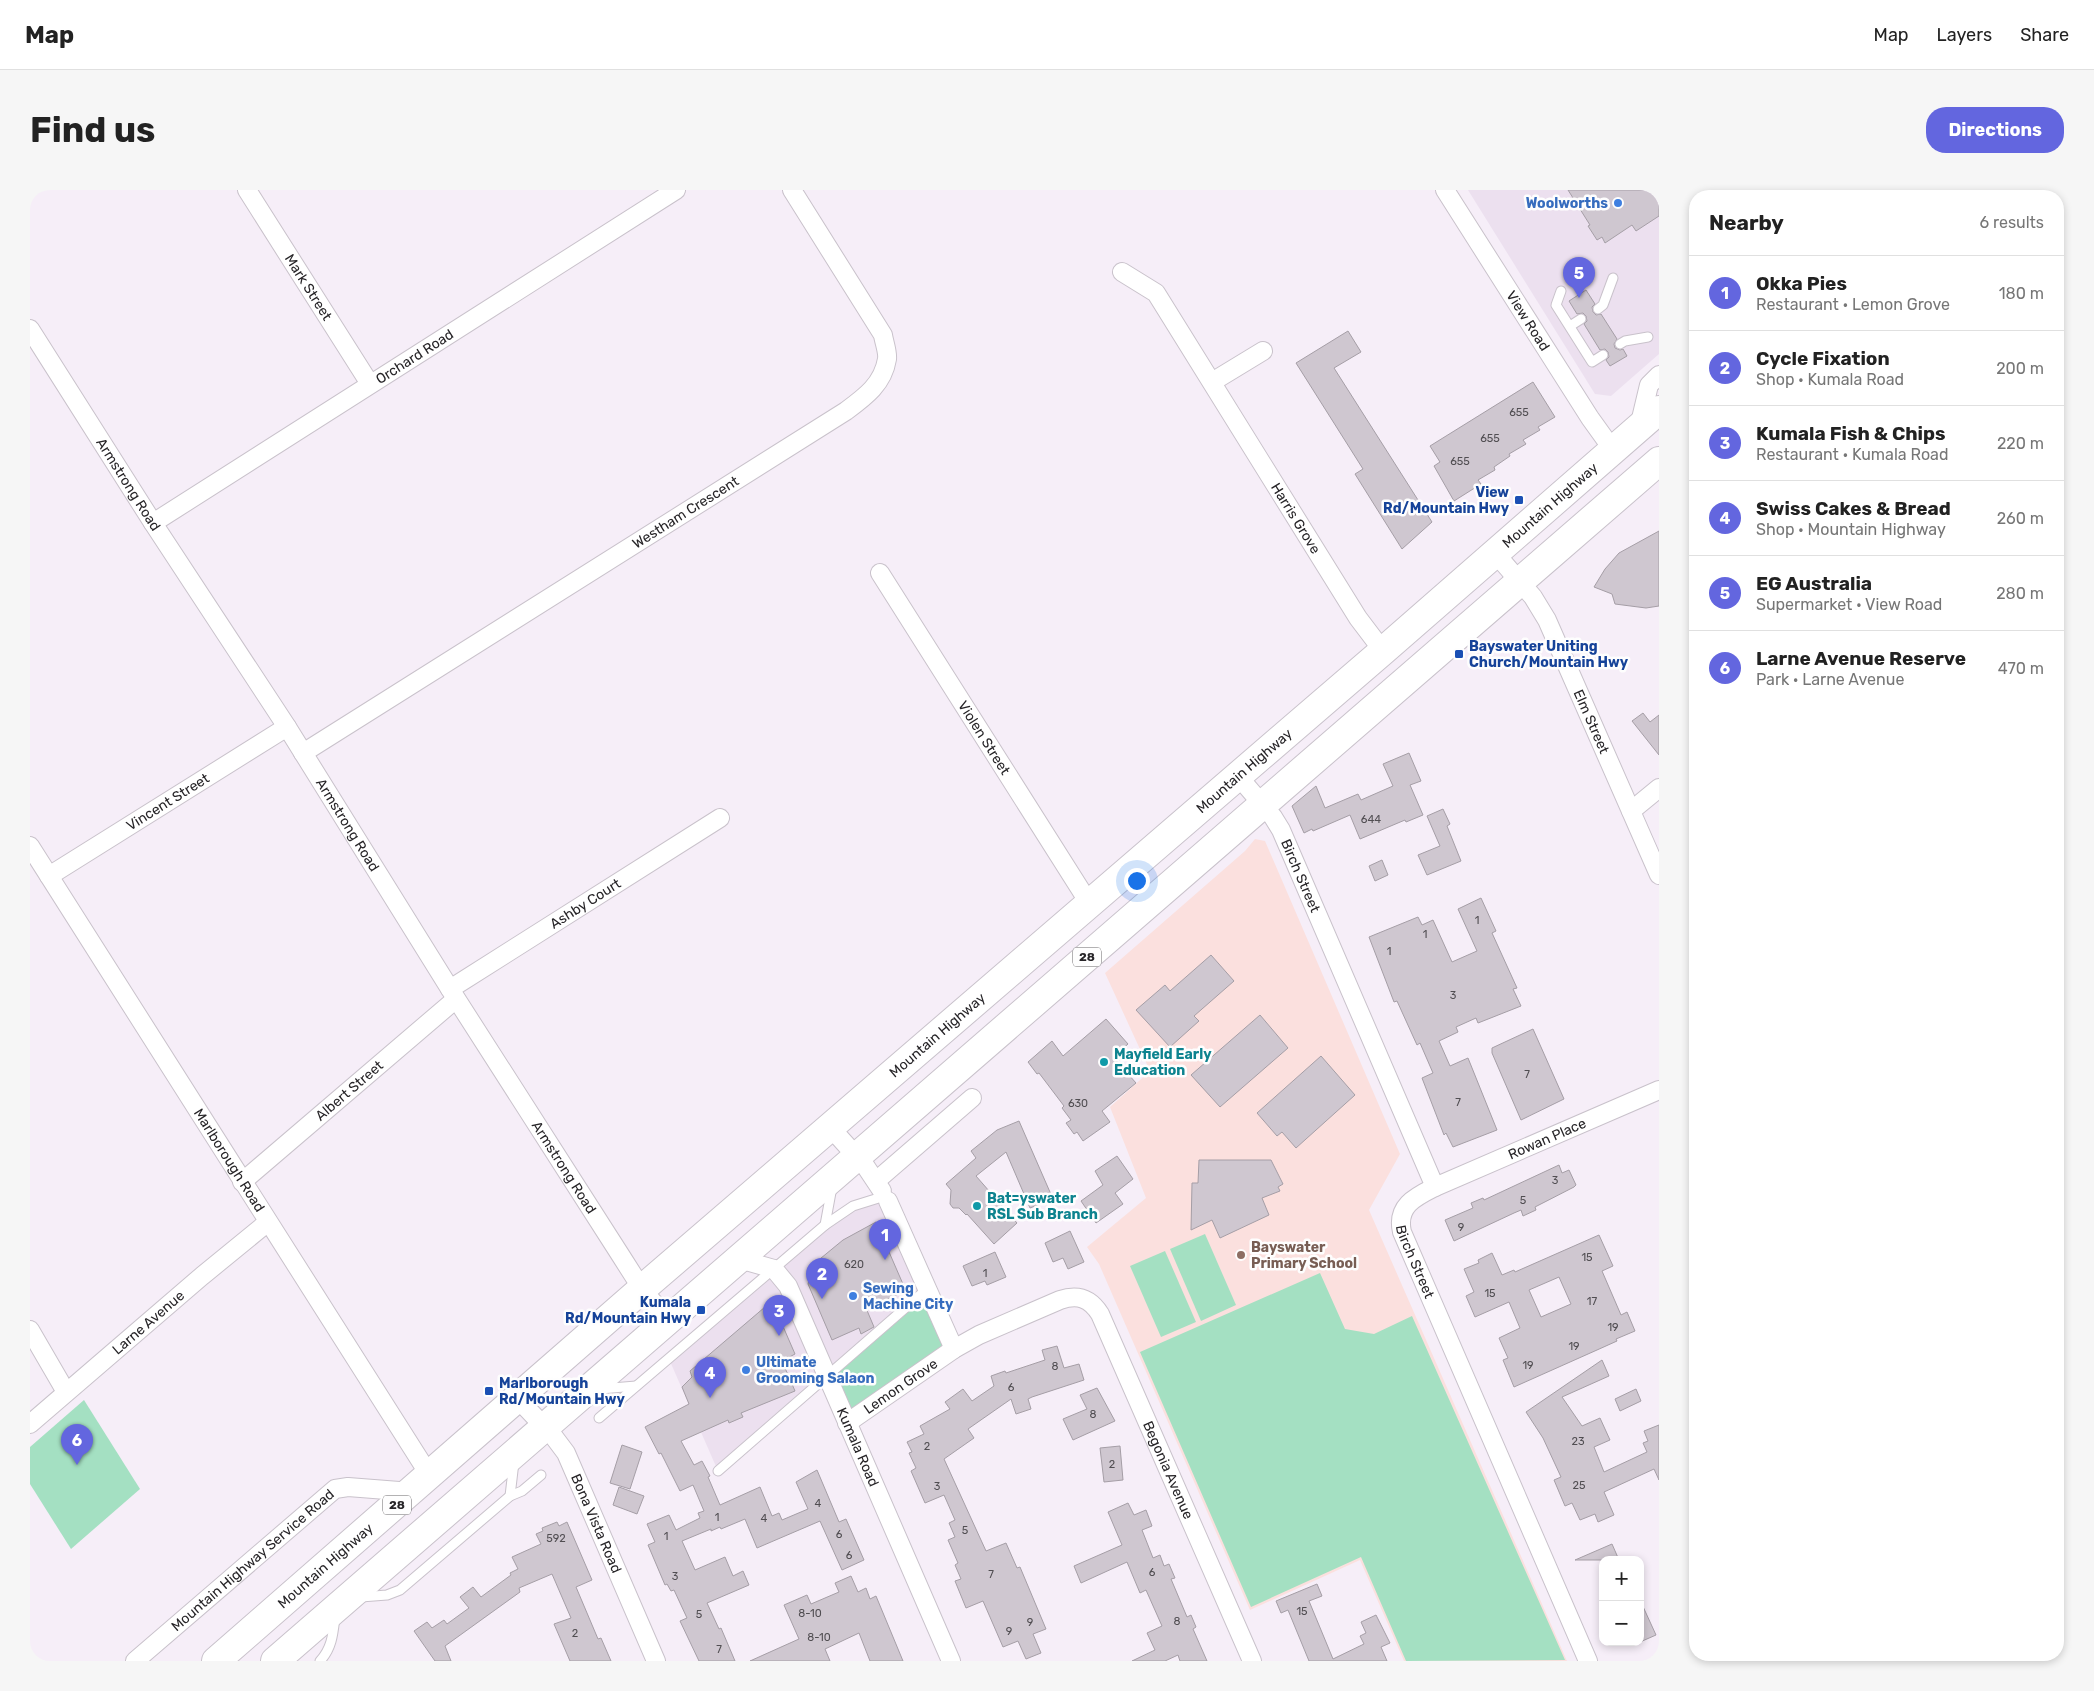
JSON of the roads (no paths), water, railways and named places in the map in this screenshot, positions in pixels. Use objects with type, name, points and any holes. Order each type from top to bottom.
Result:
[{"type":"main road","name":"Mountain Highway","points":[[216,1661],[421,1484],[642,1289],[831,1128],[1659,410]]},
{"type":"main road","name":"28","points":[[275,1661],[1659,461]]},
{"type":"street","name":"Mark Street","points":[[248,190],[370,384]]},
{"type":"street","name":"Orchard Road","points":[[153,523],[676,190]]},
{"type":"street","name":"Westham Crescent","points":[[302,753],[846,412],[878,384],[887,358],[883,336],[792,190]]},
{"type":"street","name":"View Road","points":[[1445,190],[1590,418],[1613,450]]},
{"type":"street","name":"Harris Grove","points":[[1122,272],[1156,293],[1358,618],[1382,651]]},
{"type":"street","name":"Armstrong Road","points":[[30,329],[153,523],[287,728],[453,994],[642,1289],[668,1320]]},
{"type":"street","points":[[1212,382],[1262,351]]},
{"type":"street","points":[[1639,427],[1649,385],[1659,375]]},
{"type":"street","name":"Elm Street","points":[[1495,553],[1537,603],[1547,620],[1659,875]]},
{"type":"street","name":"Violen Street","points":[[880,573],[1089,903]]},
{"type":"street","name":"Vincent Street","points":[[49,876],[287,728]]},
{"type":"street","name":"Birch Street","points":[[1238,776],[1281,830],[1435,1187],[1416,1196],[1407,1203],[1401,1214],[1402,1232],[1588,1661]]},
{"type":"street","points":[[1631,811],[1659,788]]},
{"type":"street","name":"Ashby Court","points":[[453,994],[720,818]]},
{"type":"street","name":"Marlborough Road","points":[[30,846],[268,1222],[421,1484]]},
{"type":"street","name":"Albert Street","points":[[242,1182],[453,994]]},
{"type":"street","name":"Rowan Place","points":[[1435,1187],[1659,1090]]},
{"type":"street","points":[[883,1193],[972,1098]]},
{"type":"street","points":[[831,1128],[856,1156],[883,1193],[954,1349]]},
{"type":"street","name":"Larne Avenue","points":[[30,1424],[202,1276],[268,1222]]},
{"type":"street","points":[[739,1258],[774,1269]]},
{"type":"street","name":"Kumala Road","points":[[774,1269],[788,1286],[951,1661]]},
{"type":"street","name":"Begonia Avenue","points":[[1068,1297],[1077,1296],[1088,1300],[1100,1314],[1252,1661]]},
{"type":"street","name":"Lemon Grove","points":[[847,1423],[954,1349],[979,1335],[1068,1297]]},
{"type":"street","points":[[30,1330],[66,1392]]},
{"type":"street","name":"Bona Vista Road","points":[[518,1398],[563,1448],[572,1464],[656,1661]]},
{"type":"street","name":"Mountain Highway Service Road","points":[[135,1661],[335,1489],[421,1484]]},
{"type":"lane","points":[[1598,309],[1604,305],[1613,278]]},
{"type":"lane","points":[[1562,291],[1556,305],[1592,362],[1603,354]]},
{"type":"lane","points":[[1570,326],[1581,319]]},
{"type":"lane","points":[[1620,344],[1625,341],[1648,337]]},
{"type":"lane","points":[[824,1225],[833,1177]]},
{"type":"lane","points":[[599,1418],[824,1225],[853,1206],[883,1193]]},
{"type":"lane","points":[[718,1471],[927,1289]]},
{"type":"lane","points":[[587,1390],[637,1386]]},
{"type":"lane","points":[[510,1496],[515,1452]]},
{"type":"lane","points":[[320,1661],[328,1652],[342,1603],[387,1595],[400,1590],[510,1496],[522,1491],[540,1475]]},
{"type":"place","name":"Woolworths","points":[[1618,203]]},
{"type":"place","name":"EG Australia","points":[[1579,298]]},
{"type":"place","name":"View Rd/Mountain Hwy","points":[[1519,500]]},
{"type":"place","name":"Bayswater Uniting Church/Mountain Hwy","points":[[1459,654]]},
{"type":"place","name":"Mayfield Early Education","points":[[1104,1062]]},
{"type":"place","name":"Bat=yswater RSL Sub Branch","points":[[977,1206]]},
{"type":"place","name":"Bayswater Primary School","points":[[1241,1255]]},
{"type":"place","name":"Okka Pies","points":[[885,1260]]},
{"type":"place","name":"Sewing Machine City","points":[[853,1296]]},
{"type":"place","name":"Cycle Fixation","points":[[822,1299]]},
{"type":"place","name":"Kumala Rd/Mountain Hwy","points":[[701,1310]]},
{"type":"place","name":"Kumala Fish & Chips","points":[[779,1336]]},
{"type":"place","name":"Ultimate Grooming Salaon","points":[[746,1370]]},
{"type":"place","name":"Marlborough Rd/Mountain Hwy","points":[[489,1391]]},
{"type":"place","name":"Swiss Cakes & Bread","points":[[710,1398]]},
{"type":"place","name":"Larne Avenue Reserve","points":[[77,1465]]}]
